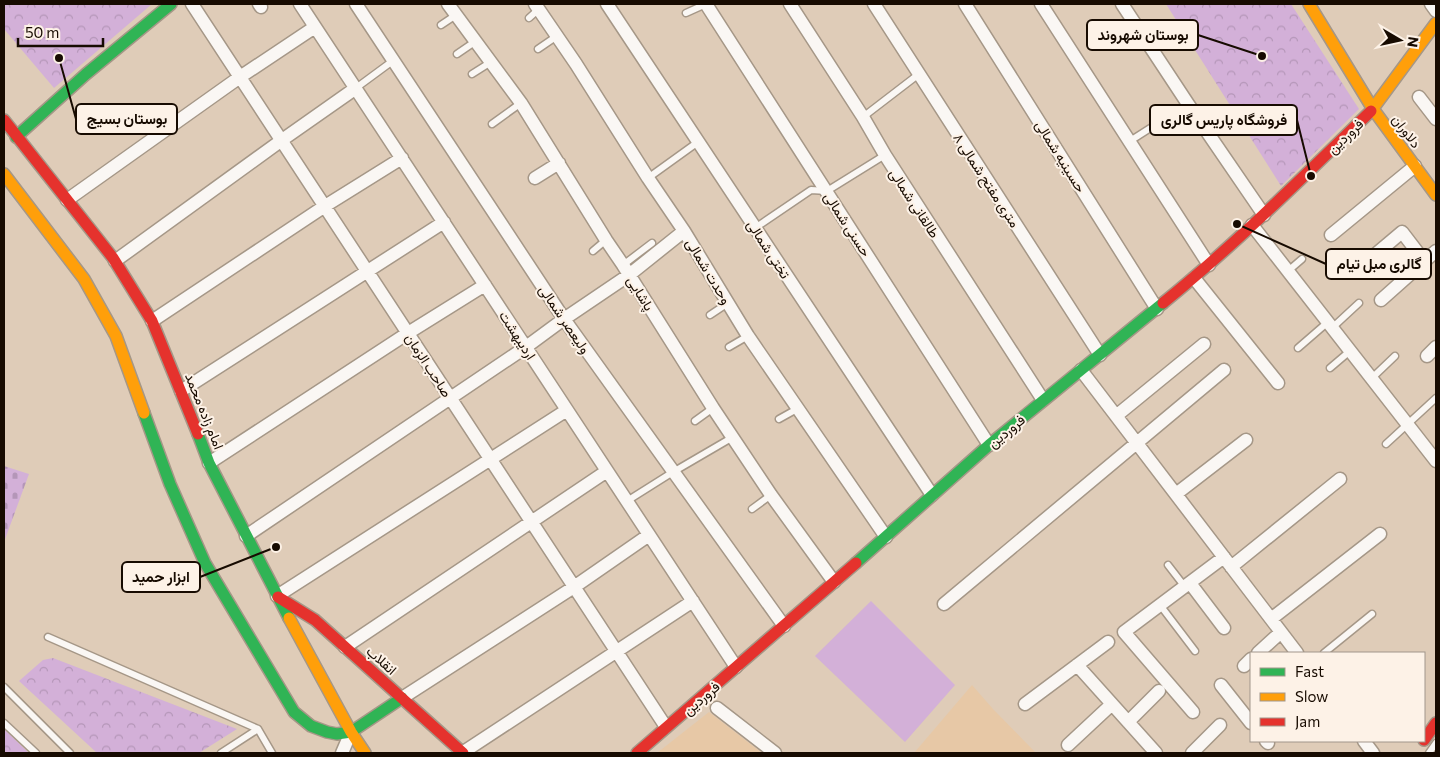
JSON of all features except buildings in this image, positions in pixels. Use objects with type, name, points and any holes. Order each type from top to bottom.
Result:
[{"type":"street","points":[[16,137],[86,74],[171,4]]},
{"type":"street","name":"صاحب الزمان","points":[[192,4],[666,727]]},
{"type":"street","name":"اردیبهشت","points":[[300,4],[736,667]]},
{"type":"street","name":"ولیعصر شمالی","points":[[356,4],[564,319],[784,626]]},
{"type":"street","name":"پاشایی","points":[[448,4],[521,103],[713,408],[771,495],[834,582]]},
{"type":"street","name":"تختی شمالی","points":[[607,4],[932,495]]},
{"type":"street","name":"حسنی شمالی","points":[[706,4],[989,445]]},
{"type":"street","name":"طالقانی شمالی","points":[[790,4],[1043,400]]},
{"type":"street","name":"۸ متری مفتح شمالی","points":[[874,4],[1100,355]]},
{"type":"street","name":"حسینیه شمالی","points":[[966,4],[1157,309]]},
{"type":"street","points":[[1041,4],[1209,265]]},
{"type":"street","points":[[1122,4],[1264,215]]},
{"type":"street","name":"فروردین","points":[[1309,4],[1372,109]]},
{"type":"street","points":[[1431,4],[1436,11]]},
{"type":"street","name":"وحدت شمالی","points":[[537,6],[684,231],[748,336],[886,537]]},
{"type":"street","name":"فروردین","points":[[637,753],[989,445],[1157,309],[1252,226],[1372,109],[1436,23]]},
{"type":"street","points":[[67,200],[240,77],[316,27]]},
{"type":"street","points":[[115,261],[356,88]]},
{"type":"street","points":[[1419,97],[1436,119]]},
{"type":"street","name":"دلاوران","points":[[1372,109],[1436,195]]},
{"type":"street","name":"امام زاده محمد","points":[[4,120],[115,261],[152,321],[209,463],[276,596],[351,732],[365,753]]},
{"type":"street","points":[[152,321],[325,206],[402,158]]},
{"type":"street","points":[[535,178],[559,163]]},
{"type":"street","points":[[1331,235],[1415,166]]},
{"type":"street","points":[[4,174],[84,279],[116,336],[170,484],[206,563],[294,712],[311,726],[337,734],[351,732],[574,587],[650,535]]},
{"type":"street","points":[[181,392],[444,222]]},
{"type":"street","points":[[1252,226],[1436,461]]},
{"type":"street","points":[[246,536],[526,347],[626,270],[684,231]]},
{"type":"street","points":[[1357,270],[1402,232],[1425,262]]},
{"type":"street","points":[[1381,300],[1436,251]]},
{"type":"street","points":[[1194,278],[1278,383]]},
{"type":"street","points":[[209,463],[485,285]]},
{"type":"street","points":[[1116,416],[1204,344]]},
{"type":"street","points":[[1081,370],[1296,652]]},
{"type":"street","points":[[944,604],[1224,370]]},
{"type":"street","points":[[276,596],[567,410]]},
{"type":"street","points":[[1176,494],[1246,440]]},
{"type":"street","points":[[345,648],[607,471]]},
{"type":"street","points":[[1193,712],[1124,632],[1188,585],[1228,562],[1340,479]]},
{"type":"street","points":[[1271,619],[1380,534]]},
{"type":"street","points":[[1188,585],[1224,628]]},
{"type":"street","name":"انقلاب","points":[[276,596],[315,620],[462,753]]},
{"type":"street","points":[[462,753],[693,601]]},
{"type":"street","points":[[1259,652],[1281,632]]},
{"type":"street","points":[[1025,704],[1108,642]]},
{"type":"street","points":[[1077,665],[1153,752]]},
{"type":"street","points":[[1221,685],[1250,720]]},
{"type":"street","points":[[1128,722],[1159,691]]},
{"type":"street","points":[[1068,745],[1112,704]]},
{"type":"street","points":[[717,708],[776,753]]},
{"type":"street","points":[[1424,745],[1436,723]]},
{"type":"street","points":[[1192,753],[1220,725]]},
{"type":"street","points":[[342,753],[351,732]]},
{"type":"street","points":[[1365,742],[1373,753]]},
{"type":"lane","points":[[686,14],[706,4]]},
{"type":"lane","points":[[529,18],[537,6]]},
{"type":"lane","points":[[441,25],[456,15]]},
{"type":"lane","points":[[538,49],[557,36]]},
{"type":"lane","points":[[457,54],[476,41]]},
{"type":"lane","points":[[356,88],[394,60]]},
{"type":"lane","points":[[472,74],[492,62]]},
{"type":"lane","points":[[863,116],[919,74]]},
{"type":"lane","points":[[492,124],[521,103]]},
{"type":"lane","points":[[1130,142],[1188,104]]},
{"type":"lane","points":[[648,178],[698,142]]},
{"type":"lane","points":[[755,228],[811,190],[827,191],[885,155]]},
{"type":"lane","points":[[593,251],[606,240]]},
{"type":"lane","points":[[626,270],[652,243]]},
{"type":"lane","points":[[1288,272],[1302,259]]},
{"type":"lane","points":[[710,315],[728,303]]},
{"type":"lane","points":[[1298,348],[1359,303]]},
{"type":"lane","points":[[729,346],[748,336]]},
{"type":"lane","points":[[1330,368],[1350,351]]},
{"type":"lane","points":[[1372,378],[1395,356]]},
{"type":"lane","points":[[1386,444],[1436,398]]},
{"type":"lane","points":[[695,421],[713,408]]},
{"type":"lane","points":[[779,419],[797,409]]},
{"type":"lane","points":[[627,501],[733,437]]},
{"type":"lane","points":[[752,509],[771,495]]},
{"type":"lane","points":[[1168,565],[1188,585]]},
{"type":"lane","points":[[1160,605],[1195,651]]},
{"type":"lane","points":[[1325,652],[1372,614]]},
{"type":"lane","points":[[48,637],[258,729],[271,753]]},
{"type":"lane","points":[[4,686],[70,753]]},
{"type":"lane","points":[[4,723],[36,753]]},
{"type":"lane","points":[[221,753],[258,729]]},
{"type":"lane","points":[[1424,745],[1436,744]]},
{"type":"shaded area","points":[[972,685],[993,709],[1036,753],[914,753]]},
{"type":"shaded area","points":[[709,712],[762,753],[657,753]]},
{"type":"green space","points":[[4,4],[152,4],[54,88],[4,29]]},
{"type":"green space","points":[[1166,4],[1291,4],[1359,109],[1281,186]]},
{"type":"green space","points":[[4,466],[29,474],[4,542]]},
{"type":"green space","points":[[871,601],[955,685],[905,742],[815,656]]},
{"type":"green space","points":[[53,658],[237,729],[199,753],[97,753],[19,681],[43,660]]},
{"type":"green space","points":[[4,729],[29,753],[4,753]]},
{"type":"traffic: fast","points":[[16,137],[86,74],[171,4]]},
{"type":"traffic: fast","points":[[856,563],[989,445],[1163,303]]},
{"type":"traffic: fast","points":[[144,413],[170,484],[205,563],[294,712],[311,726],[337,734],[351,732],[402,698]]},
{"type":"traffic: fast","points":[[198,434],[209,463],[289,618]]},
{"type":"traffic: slow","points":[[1309,4],[1373,109],[1436,195]]},
{"type":"traffic: slow","points":[[1371,111],[1436,23]]},
{"type":"traffic: slow","points":[[4,174],[84,279],[116,336],[144,413]]},
{"type":"traffic: slow","points":[[289,618],[351,732],[365,753]]},
{"type":"traffic: jam","points":[[1163,303],[1243,233],[1371,111]]},
{"type":"traffic: jam","points":[[4,120],[113,258],[152,321],[198,434]]},
{"type":"traffic: jam","points":[[637,753],[856,563]]},
{"type":"traffic: jam","points":[[278,597],[315,620],[463,753]]},
{"type":"traffic: jam","points":[[1425,739],[1436,723]]},
{"type":"place","name":"بوستان شهروند","points":[[1262,56]]},
{"type":"place","name":"بوستان بسیج","points":[[59,58]]},
{"type":"place","name":"فروشگاه پاریس گالری","points":[[1311,176]]},
{"type":"place","name":"گالری مبل تیام","points":[[1237,224]]},
{"type":"place","name":"ابزار حمید","points":[[276,547]]}]
